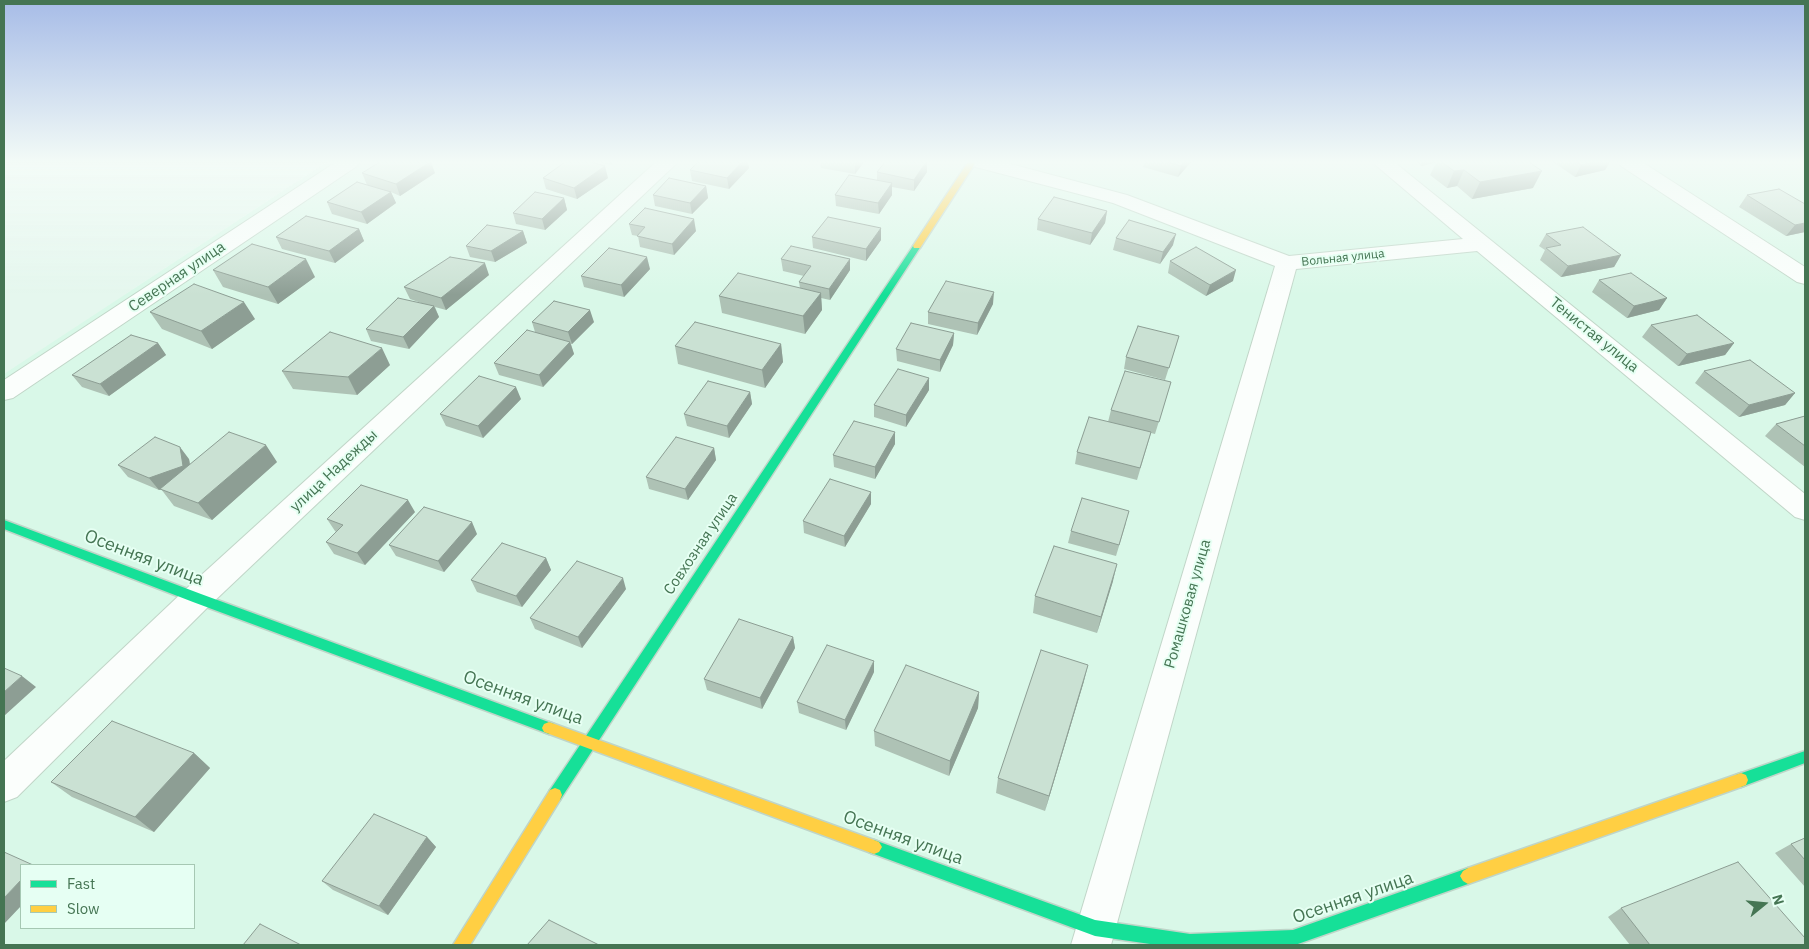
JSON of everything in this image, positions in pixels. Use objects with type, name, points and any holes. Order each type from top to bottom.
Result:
[{"type":"street","name":"Северная улица","points":[[4,392],[283,206]]},
{"type":"street","name":"улица Надежды","points":[[4,784],[197,598],[620,206]]},
{"type":"street","name":"Совхозная улица","points":[[461,945],[589,740],[943,206]]},
{"type":"street","name":"Вольная улица","points":[[1141,206],[1287,263],[1484,244]]},
{"type":"street","name":"Тенистая улица","points":[[1437,206],[1805,509]]},
{"type":"street","points":[[1696,206],[1805,277]]},
{"type":"street","name":"Ромашковая улица","points":[[1093,936],[1287,263]]},
{"type":"street","name":"Осенняя улица","points":[[4,524],[197,598],[589,740],[1093,936],[1190,942],[1294,938],[1805,757]]},
{"type":"shaded area","points":[[260,206],[1805,206],[1805,945],[4,945],[4,374]]},
{"type":"building","points":[[342,206],[370,206],[361,212]]},
{"type":"building","points":[[520,206],[555,206],[542,219],[513,213]]},
{"type":"building","points":[[1047,206],[1089,206],[1107,211],[1092,233],[1038,219]]},
{"type":"building","points":[[1765,206],[1805,206],[1805,223],[1795,225]]},
{"type":"building","points":[[645,208],[694,219],[672,244],[637,236],[645,227],[629,224]]},
{"type":"building","points":[[306,216],[359,229],[329,251],[276,237]]},
{"type":"building","points":[[828,217],[881,228],[866,249],[812,237]]},
{"type":"building","points":[[1129,220],[1176,234],[1163,252],[1116,238]]},
{"type":"building","points":[[487,225],[523,231],[491,251],[466,246]]},
{"type":"building","points":[[1583,227],[1621,255],[1568,266],[1546,248],[1561,245],[1546,234]]},
{"type":"building","points":[[252,244],[306,259],[268,287],[213,270]]},
{"type":"building","points":[[791,246],[850,259],[829,289],[799,282],[811,266],[781,259]]},
{"type":"building","points":[[1196,247],[1236,270],[1210,285],[1170,261]]},
{"type":"building","points":[[609,248],[647,257],[621,285],[581,276]]},
{"type":"building","points":[[450,257],[485,263],[441,298],[404,287]]},
{"type":"building","points":[[738,273],[821,293],[803,316],[719,296]]},
{"type":"building","points":[[1631,273],[1667,298],[1634,306],[1599,280]]},
{"type":"building","points":[[946,281],[994,292],[978,323],[928,312]]},
{"type":"building","points":[[194,284],[244,302],[201,331],[150,312]]},
{"type":"building","points":[[398,298],[434,306],[403,337],[366,329]]},
{"type":"building","points":[[554,301],[590,310],[568,332],[532,322]]},
{"type":"building","points":[[1697,315],[1734,343],[1687,354],[1651,325]]},
{"type":"building","points":[[695,322],[781,344],[762,370],[675,346]]},
{"type":"building","points":[[911,323],[954,333],[940,360],[896,349]]},
{"type":"building","points":[[1138,326],[1179,336],[1169,368],[1126,357]]},
{"type":"building","points":[[527,330],[570,342],[539,375],[494,363]]},
{"type":"building","points":[[330,332],[382,348],[348,377],[282,371]]},
{"type":"building","points":[[131,335],[158,343],[100,384],[72,375]]},
{"type":"building","points":[[1750,360],[1795,393],[1749,405],[1704,371]]},
{"type":"building","points":[[898,369],[929,378],[906,415],[874,405]]},
{"type":"building","points":[[1125,371],[1171,382],[1159,422],[1111,410]]},
{"type":"building","points":[[479,376],[516,387],[478,426],[440,414]]},
{"type":"building","points":[[708,381],[750,392],[727,426],[684,414]]},
{"type":"building","points":[[1805,416],[1805,446],[1776,424]]},
{"type":"building","points":[[1089,417],[1151,432],[1140,468],[1077,452]]},
{"type":"building","points":[[854,421],[895,432],[875,467],[833,455]]},
{"type":"building","points":[[229,432],[266,445],[198,503],[160,489]]},
{"type":"building","points":[[155,437],[180,447],[183,466],[149,478],[118,465]]},
{"type":"building","points":[[676,437],[714,448],[685,489],[646,477]]},
{"type":"building","points":[[830,479],[871,492],[844,536],[803,521]]},
{"type":"building","points":[[361,485],[408,500],[357,553],[326,542],[343,525],[327,519]]},
{"type":"building","points":[[1082,498],[1129,511],[1119,545],[1071,531]]},
{"type":"building","points":[[424,507],[472,522],[438,561],[389,545]]},
{"type":"building","points":[[502,543],[546,558],[516,596],[471,580]]},
{"type":"building","points":[[1054,546],[1117,564],[1101,617],[1035,596]]},
{"type":"building","points":[[577,561],[623,578],[578,637],[530,618]]},
{"type":"building","points":[[739,619],[793,637],[760,698],[704,679]]},
{"type":"building","points":[[827,645],[874,661],[845,720],[797,702]]},
{"type":"building","points":[[1041,650],[1088,665],[1049,796],[998,778]]},
{"type":"building","points":[[906,665],[979,692],[950,761],[874,731]]},
{"type":"building","points":[[4,668],[22,676],[4,692]]},
{"type":"building","points":[[112,721],[194,753],[135,817],[51,782]]},
{"type":"building","points":[[374,814],[427,837],[379,906],[322,881]]},
{"type":"building","points":[[1805,838],[1805,860],[1791,844]]},
{"type":"building","points":[[4,852],[31,864],[20,864],[20,881],[4,898]]},
{"type":"building","points":[[1738,862],[1805,938],[1805,945],[1650,945],[1621,908]]},
{"type":"building","points":[[549,920],[599,945],[527,945]]},
{"type":"building","points":[[260,924],[301,945],[243,945]]},
{"type":"traffic: fast","points":[[555,795],[917,246]]},
{"type":"traffic: fast","points":[[4,524],[197,598],[549,728]]},
{"type":"traffic: fast","points":[[1741,780],[1805,757]]},
{"type":"traffic: fast","points":[[874,847],[1095,928],[1190,942],[1293,938],[1468,876]]},
{"type":"traffic: slow","points":[[917,246],[943,206]]},
{"type":"traffic: slow","points":[[549,728],[874,847]]},
{"type":"traffic: slow","points":[[1468,876],[1741,780]]},
{"type":"traffic: slow","points":[[461,945],[555,795]]}]
